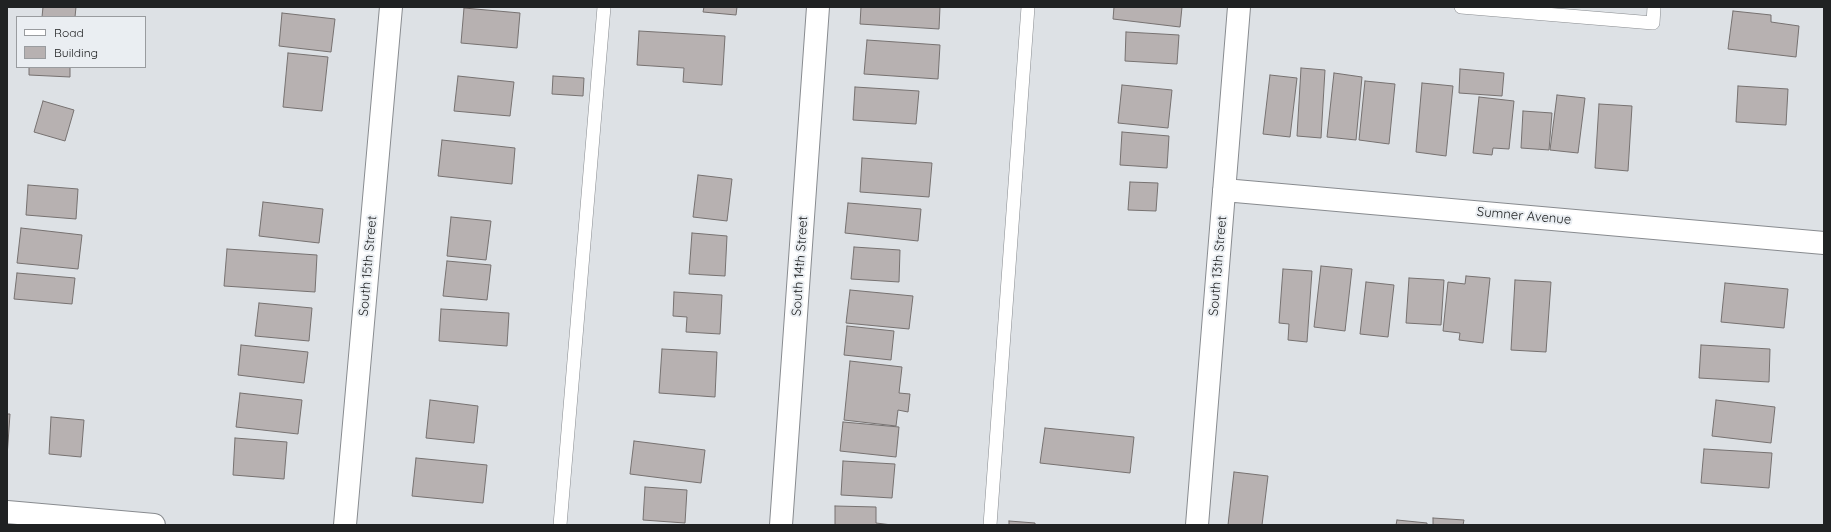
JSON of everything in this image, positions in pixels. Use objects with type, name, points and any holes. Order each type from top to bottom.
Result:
[{"type":"street","name":"South 15th Street","points":[[345,525],[391,7]]},
{"type":"street","name":"South 14th Street","points":[[781,525],[818,7]]},
{"type":"street","name":"South 13th Street","points":[[1197,525],[1238,7]]},
{"type":"street","name":"Sumner Avenue","points":[[1224,190],[1824,242]]},
{"type":"street","points":[[7,512],[154,525]]},
{"type":"lane","points":[[560,525],[604,7]]},
{"type":"lane","points":[[990,525],[1028,7]]},
{"type":"lane","points":[[1461,7],[1653,23],[1654,7]]},
{"type":"building","points":[[43,7],[76,7],[75,16],[42,16]]},
{"type":"building","points":[[704,7],[737,7],[736,15],[703,12]]},
{"type":"building","points":[[861,7],[940,7],[939,29],[860,24]]},
{"type":"building","points":[[1114,7],[1182,7],[1180,27],[1113,19]]},
{"type":"building","points":[[464,8],[520,13],[517,48],[461,43]]},
{"type":"building","points":[[1733,11],[1771,15],[1771,22],[1799,26],[1796,57],[1728,49]]},
{"type":"building","points":[[282,13],[335,19],[331,52],[279,46]]},
{"type":"building","points":[[639,31],[725,36],[722,85],[683,82],[684,68],[637,65]]},
{"type":"building","points":[[1126,32],[1179,35],[1177,64],[1125,61]]},
{"type":"building","points":[[867,40],[940,45],[938,79],[864,74]]},
{"type":"building","points":[[288,53],[328,57],[322,111],[283,107]]},
{"type":"building","points":[[29,68],[70,68],[70,77],[29,75]]},
{"type":"building","points":[[1301,68],[1325,70],[1321,138],[1297,136]]},
{"type":"building","points":[[1460,69],[1504,73],[1502,96],[1459,93]]},
{"type":"building","points":[[1334,73],[1362,77],[1356,140],[1327,137]]},
{"type":"building","points":[[1270,75],[1297,78],[1290,137],[1263,134]]},
{"type":"building","points":[[458,76],[514,82],[510,116],[454,111]]},
{"type":"building","points":[[553,76],[584,78],[583,96],[552,94]]},
{"type":"building","points":[[1365,81],[1395,84],[1389,144],[1359,140]]},
{"type":"building","points":[[1422,83],[1453,86],[1446,156],[1416,152]]},
{"type":"building","points":[[1122,85],[1172,90],[1168,128],[1118,123]]},
{"type":"building","points":[[1738,86],[1788,89],[1786,125],[1736,122]]},
{"type":"building","points":[[855,87],[919,91],[916,124],[853,120]]},
{"type":"building","points":[[1557,95],[1585,98],[1578,153],[1550,150]]},
{"type":"building","points":[[1479,97],[1514,101],[1509,149],[1493,148],[1492,155],[1473,153]]},
{"type":"building","points":[[43,101],[74,110],[65,141],[34,132]]},
{"type":"building","points":[[1599,104],[1632,106],[1628,171],[1595,168]]},
{"type":"building","points":[[1523,111],[1552,113],[1549,150],[1521,148]]},
{"type":"building","points":[[1122,132],[1169,136],[1167,168],[1120,165]]},
{"type":"building","points":[[442,140],[515,148],[512,184],[438,176]]},
{"type":"building","points":[[862,158],[932,163],[929,197],[860,192]]},
{"type":"building","points":[[698,175],[732,179],[727,221],[693,217]]},
{"type":"building","points":[[1130,182],[1158,183],[1156,211],[1128,210]]},
{"type":"building","points":[[28,185],[78,189],[76,219],[26,215]]},
{"type":"building","points":[[263,202],[323,209],[319,243],[259,236]]},
{"type":"building","points":[[848,203],[921,209],[918,241],[845,233]]},
{"type":"building","points":[[451,217],[491,221],[486,260],[447,256]]},
{"type":"building","points":[[21,228],[82,235],[78,269],[17,263]]},
{"type":"building","points":[[692,233],[727,236],[725,276],[689,274]]},
{"type":"building","points":[[854,247],[900,250],[899,282],[851,279]]},
{"type":"building","points":[[227,249],[317,255],[315,292],[224,286]]},
{"type":"building","points":[[447,261],[491,265],[487,300],[443,296]]},
{"type":"building","points":[[1321,266],[1352,269],[1345,331],[1314,327]]},
{"type":"building","points":[[1283,269],[1312,271],[1307,342],[1288,340],[1289,324],[1279,323]]},
{"type":"building","points":[[17,273],[75,278],[72,304],[14,299]]},
{"type":"building","points":[[1466,276],[1490,278],[1483,343],[1459,340],[1460,333],[1443,331],[1448,282],[1465,284]]},
{"type":"building","points":[[1409,278],[1444,280],[1441,325],[1406,323]]},
{"type":"building","points":[[1515,280],[1551,282],[1546,352],[1511,350]]},
{"type":"building","points":[[1366,282],[1394,285],[1388,337],[1360,334]]},
{"type":"building","points":[[1725,283],[1788,289],[1784,328],[1721,322]]},
{"type":"building","points":[[850,290],[913,296],[909,329],[846,323]]},
{"type":"building","points":[[674,292],[722,295],[720,334],[686,332],[687,317],[673,316]]},
{"type":"building","points":[[259,303],[312,308],[309,341],[255,336]]},
{"type":"building","points":[[441,309],[509,313],[507,346],[439,341]]},
{"type":"building","points":[[847,326],[894,331],[891,360],[844,355]]},
{"type":"building","points":[[241,345],[308,352],[304,383],[238,375]]},
{"type":"building","points":[[1701,345],[1770,349],[1769,382],[1699,378]]},
{"type":"building","points":[[662,349],[717,352],[715,397],[659,393]]},
{"type":"building","points":[[850,361],[902,367],[899,393],[910,394],[908,412],[898,410],[896,426],[844,420]]},
{"type":"building","points":[[240,393],[302,400],[298,434],[236,427]]},
{"type":"building","points":[[430,400],[478,406],[474,443],[426,438]]},
{"type":"building","points":[[1716,400],[1775,407],[1771,443],[1712,436]]},
{"type":"building","points":[[7,414],[10,414],[7,457]]},
{"type":"building","points":[[51,417],[84,420],[81,457],[49,454]]},
{"type":"building","points":[[843,422],[899,427],[896,457],[840,451]]},
{"type":"building","points":[[1045,428],[1134,437],[1130,473],[1040,463]]},
{"type":"building","points":[[235,438],[287,442],[284,479],[233,475]]},
{"type":"building","points":[[634,441],[705,450],[701,483],[630,474]]},
{"type":"building","points":[[1704,449],[1772,453],[1769,488],[1701,483]]},
{"type":"building","points":[[416,458],[487,465],[483,503],[412,496]]},
{"type":"building","points":[[843,461],[895,464],[892,498],[841,495]]},
{"type":"building","points":[[1234,472],[1268,476],[1262,525],[1228,525]]},
{"type":"building","points":[[645,487],[687,490],[685,523],[643,520]]},
{"type":"building","points":[[835,506],[876,507],[876,523],[892,525],[835,525]]},
{"type":"building","points":[[1433,518],[1464,520],[1463,525],[1433,525]]},
{"type":"building","points":[[1397,520],[1427,523],[1427,525],[1396,525]]},
{"type":"building","points":[[1009,521],[1035,523],[1035,525],[1009,525]]}]
